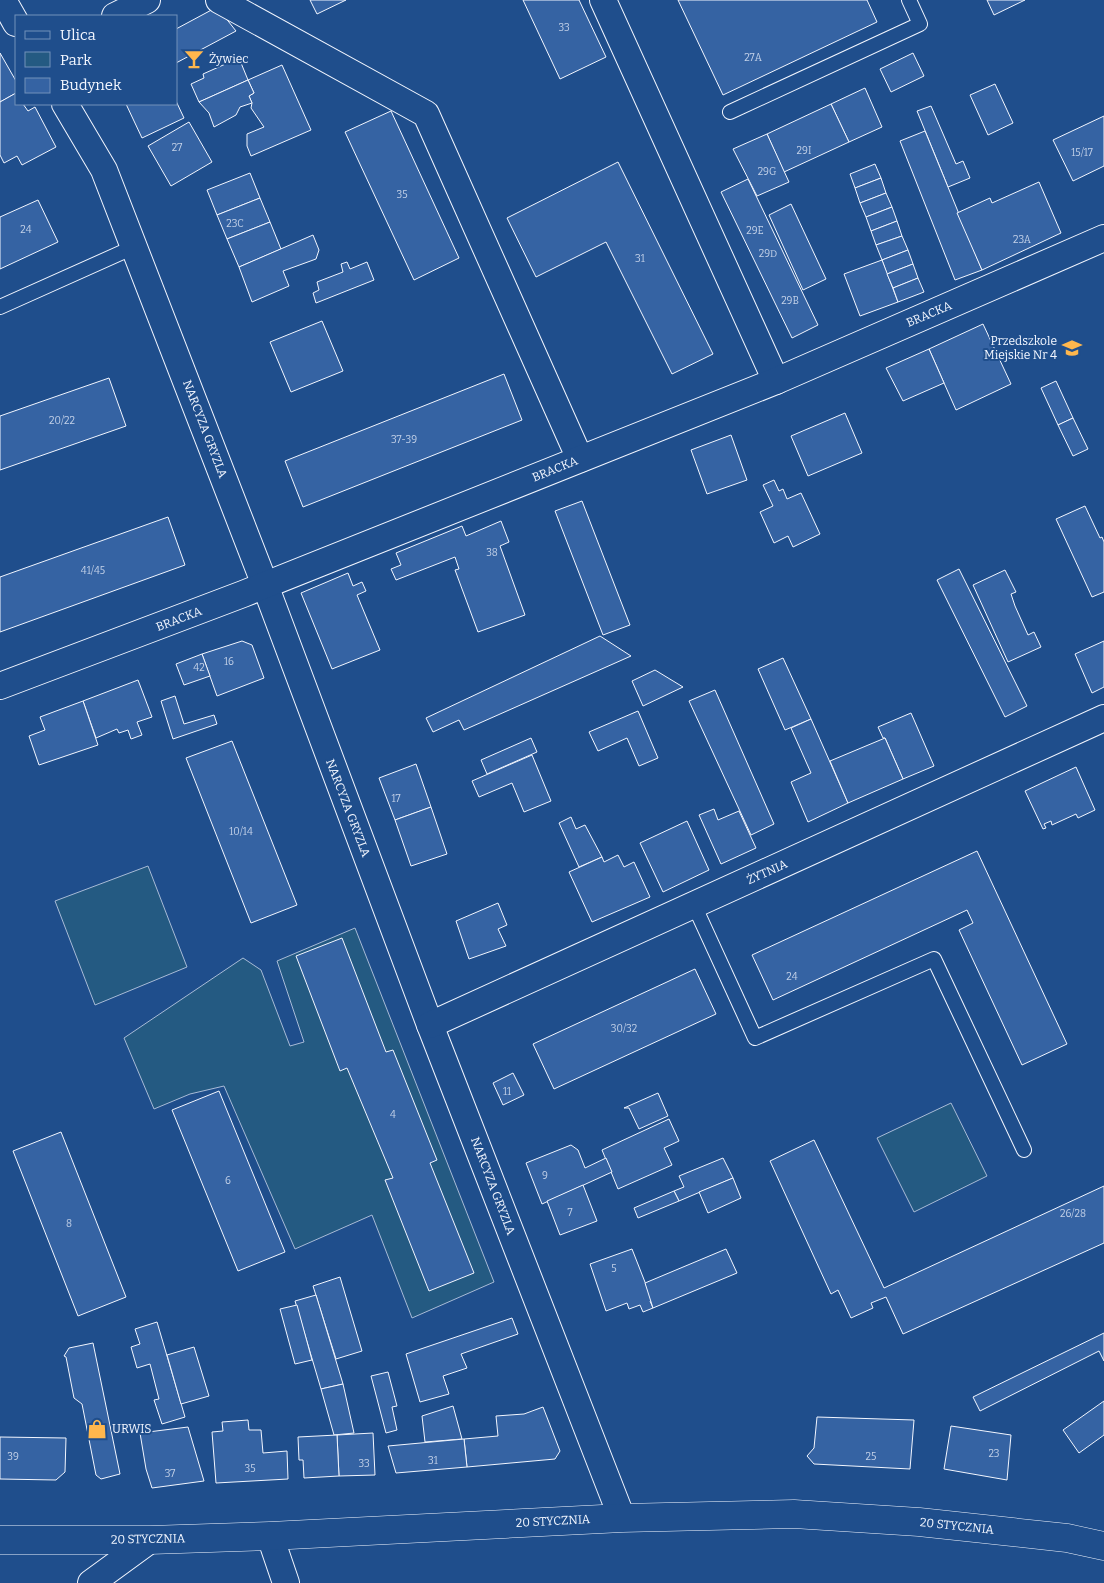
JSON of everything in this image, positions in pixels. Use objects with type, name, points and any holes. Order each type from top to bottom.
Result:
[{"type":"street","points":[[3,0],[15,21]]},
{"type":"street","points":[[117,15],[147,0]]},
{"type":"street","points":[[219,0],[426,114],[580,459]]},
{"type":"street","points":[[603,0],[776,381]]},
{"type":"street","name":"NARCYZA GRYZLA","points":[[65,105],[104,170],[265,585],[430,1025],[622,1518]]},
{"type":"street","name":"BRACKA","points":[[0,686],[265,585],[776,381],[1104,238]]},
{"type":"street","name":"ŻYTNIA","points":[[430,1025],[1104,718]]},
{"type":"street","name":"20 STYCZNIA","points":[[0,1540],[150,1540],[270,1536],[622,1518],[803,1515],[929,1523],[1067,1538],[1104,1546]]},
{"type":"street","points":[[270,1536],[286,1583]]},
{"type":"street","points":[[91,1583],[150,1540]]},
{"type":"lane","points":[[730,112],[920,24],[909,0]]},
{"type":"lane","points":[[0,307],[134,247]]},
{"type":"lane","points":[[694,905],[755,1038],[934,959],[1024,1150]]},
{"type":"green space","points":[[148,866],[187,967],[95,1005],[55,901]]},
{"type":"green space","points":[[355,928],[494,1282],[412,1318],[372,1215],[295,1249],[224,1086],[190,1094],[154,1109],[124,1038],[243,958],[261,970],[290,1046],[304,1042],[277,961]]},
{"type":"green space","points":[[951,1103],[987,1176],[914,1212],[877,1138]]},
{"type":"building","points":[[310,0],[346,0],[317,14]]},
{"type":"building","points":[[523,0],[579,0],[606,57],[560,79]]},
{"type":"building","points":[[678,0],[867,0],[877,22],[723,95]]},
{"type":"building","points":[[987,0],[1025,0],[994,15]]},
{"type":"building","points":[[217,7],[236,31],[178,62],[178,28]]},
{"type":"building","points":[[0,53],[15,79],[15,94],[0,102]]},
{"type":"building","points":[[913,53],[924,76],[891,92],[880,69]]},
{"type":"building","points":[[239,58],[248,80],[199,102],[191,84],[204,78],[203,74]]},
{"type":"building","points":[[282,65],[311,130],[251,156],[247,146],[247,134],[264,127],[251,108],[252,103],[249,96],[254,93],[248,80]]},
{"type":"building","points":[[248,80],[254,93],[249,96],[252,103],[240,107],[236,115],[214,127],[209,113],[199,102]]},
{"type":"building","points":[[995,84],[1013,123],[988,135],[970,95]]},
{"type":"building","points":[[865,88],[882,127],[849,142],[831,104]]},
{"type":"building","points":[[15,94],[15,105],[24,105],[28,111],[35,107],[56,147],[22,165],[17,156],[4,163],[0,155],[0,102]]},
{"type":"building","points":[[831,104],[849,142],[784,172],[767,134]]},
{"type":"building","points":[[126,105],[178,105],[184,118],[142,138]]},
{"type":"building","points":[[931,106],[956,164],[963,161],[970,178],[948,187],[917,111]]},
{"type":"building","points":[[391,111],[459,258],[414,280],[345,132]]},
{"type":"building","points":[[1104,116],[1104,166],[1073,181],[1053,140]]},
{"type":"building","points":[[189,122],[212,162],[171,186],[148,146]]},
{"type":"building","points":[[925,131],[982,270],[955,280],[900,141]]},
{"type":"building","points":[[767,134],[789,182],[757,196],[733,149]]},
{"type":"building","points":[[618,162],[713,354],[672,374],[606,242],[536,277],[507,218]]},
{"type":"building","points":[[875,164],[881,178],[855,188],[850,174]]},
{"type":"building","points":[[250,173],[260,198],[217,215],[207,190]]},
{"type":"building","points":[[881,178],[886,193],[860,203],[855,188]]},
{"type":"building","points":[[748,179],[818,325],[792,338],[721,192]]},
{"type":"building","points":[[1039,182],[1061,233],[982,270],[957,213],[990,198],[992,203]]},
{"type":"building","points":[[886,193],[892,207],[866,217],[860,203]]},
{"type":"building","points":[[260,198],[270,222],[227,239],[217,215]]},
{"type":"building","points":[[38,200],[58,242],[0,269],[0,217]]},
{"type":"building","points":[[791,204],[826,279],[803,290],[769,215]]},
{"type":"building","points":[[892,207],[897,221],[871,231],[866,217]]},
{"type":"building","points":[[897,221],[902,236],[876,245],[871,231]]},
{"type":"building","points":[[270,222],[281,249],[239,267],[227,239]]},
{"type":"building","points":[[313,235],[319,250],[316,259],[283,271],[289,286],[252,302],[239,267]]},
{"type":"building","points":[[902,236],[908,250],[882,260],[876,245]]},
{"type":"building","points":[[908,250],[913,264],[887,274],[882,260]]},
{"type":"building","points":[[882,260],[898,302],[860,316],[844,274]]},
{"type":"building","points":[[347,262],[350,269],[367,262],[374,280],[316,303],[313,293],[319,290],[317,282],[343,272],[341,264]]},
{"type":"building","points":[[913,264],[918,278],[893,288],[887,274]]},
{"type":"building","points":[[918,278],[924,292],[898,302],[893,288]]},
{"type":"building","points":[[322,321],[343,371],[291,392],[270,342]]},
{"type":"building","points":[[983,324],[1011,384],[956,410],[929,349]]},
{"type":"building","points":[[929,349],[944,383],[903,401],[886,368]]},
{"type":"building","points":[[504,374],[522,420],[303,507],[285,461]]},
{"type":"building","points":[[109,378],[126,426],[0,470],[0,416]]},
{"type":"building","points":[[1056,381],[1073,418],[1058,425],[1041,388]]},
{"type":"building","points":[[845,413],[862,453],[808,476],[791,436]]},
{"type":"building","points":[[1073,418],[1088,449],[1073,456],[1058,425]]},
{"type":"building","points":[[731,435],[747,480],[707,494],[691,450]]},
{"type":"building","points":[[774,480],[779,491],[783,489],[787,499],[801,493],[820,534],[793,547],[788,536],[774,543],[760,512],[773,506],[763,485]]},
{"type":"building","points":[[582,501],[630,625],[603,635],[555,511]]},
{"type":"building","points":[[1085,506],[1100,538],[1102,537],[1104,542],[1104,592],[1092,597],[1056,519]]},
{"type":"building","points":[[168,517],[185,565],[0,632],[0,577]]},
{"type":"building","points":[[501,521],[509,542],[500,546],[525,615],[478,632],[455,570],[459,569],[455,557],[396,580],[391,569],[401,565],[396,553],[462,526],[466,536]]},
{"type":"building","points":[[959,569],[1027,706],[1005,717],[937,580]]},
{"type":"building","points":[[1005,570],[1016,592],[1011,594],[1028,635],[1034,632],[1041,647],[1008,662],[973,585]]},
{"type":"building","points":[[348,573],[353,586],[362,582],[366,591],[357,595],[380,650],[332,669],[301,593]]},
{"type":"building","points":[[600,636],[631,656],[464,730],[459,720],[433,732],[426,718]]},
{"type":"building","points":[[242,641],[252,645],[264,678],[217,696],[202,654]]},
{"type":"building","points":[[1104,641],[1104,687],[1092,693],[1075,654]]},
{"type":"building","points":[[202,654],[210,676],[184,685],[176,664]]},
{"type":"building","points":[[783,658],[811,719],[785,730],[758,669]]},
{"type":"building","points":[[655,670],[683,687],[643,706],[632,681]]},
{"type":"building","points":[[138,680],[152,717],[137,722],[142,735],[131,739],[128,730],[119,733],[117,729],[96,738],[83,701]]},
{"type":"building","points":[[715,690],[774,824],[751,835],[689,701]]},
{"type":"building","points":[[175,696],[184,724],[214,715],[217,724],[173,739],[161,701]]},
{"type":"building","points":[[83,701],[98,745],[39,765],[29,736],[45,730],[40,717]]},
{"type":"building","points":[[638,711],[658,758],[639,766],[627,738],[598,751],[589,732]]},
{"type":"building","points":[[911,713],[934,766],[903,779],[885,738],[883,738],[878,727]]},
{"type":"building","points":[[811,719],[848,803],[808,822],[791,782],[811,773],[791,728]]},
{"type":"building","points":[[531,738],[537,752],[487,774],[481,760]]},
{"type":"building","points":[[885,738],[903,779],[848,803],[830,761]]},
{"type":"building","points":[[232,741],[297,905],[251,923],[186,758]]},
{"type":"building","points":[[532,755],[551,801],[524,812],[512,783],[479,797],[472,781]]},
{"type":"building","points":[[416,764],[431,807],[395,820],[379,778]]},
{"type":"building","points":[[1076,767],[1095,810],[1078,818],[1076,814],[1052,825],[1051,821],[1044,824],[1046,828],[1043,829],[1025,791]]},
{"type":"building","points":[[431,807],[447,854],[411,866],[395,820]]},
{"type":"building","points":[[714,809],[718,820],[739,811],[756,848],[721,864],[699,815]]},
{"type":"building","points":[[571,817],[576,829],[585,825],[602,857],[579,867],[559,823]]},
{"type":"building","points":[[687,821],[709,870],[663,892],[640,843]]},
{"type":"building","points":[[977,851],[1067,1044],[1022,1065],[959,930],[973,923],[967,910],[773,1000],[752,955]]},
{"type":"building","points":[[618,855],[624,867],[634,862],[650,897],[592,922],[569,872],[602,857],[604,862]]},
{"type":"building","points":[[498,903],[507,925],[498,929],[506,946],[469,959],[456,921]]},
{"type":"building","points":[[342,938],[386,1052],[393,1050],[437,1160],[430,1163],[474,1273],[429,1291],[385,1180],[393,1178],[347,1068],[340,1071],[296,956]]},
{"type":"building","points":[[695,969],[716,1014],[554,1089],[533,1044]]},
{"type":"building","points":[[513,1073],[524,1095],[503,1105],[493,1083]]},
{"type":"building","points":[[219,1091],[285,1252],[238,1271],[172,1110]]},
{"type":"building","points":[[658,1093],[668,1116],[639,1129],[629,1108],[624,1108]]},
{"type":"building","points":[[669,1119],[679,1141],[664,1148],[672,1165],[618,1189],[602,1150]]},
{"type":"building","points":[[61,1132],[126,1297],[78,1316],[13,1151]]},
{"type":"building","points":[[814,1140],[884,1288],[1104,1186],[1104,1243],[903,1334],[886,1297],[871,1303],[873,1308],[851,1318],[838,1290],[831,1294],[770,1161]]},
{"type":"building","points":[[571,1145],[578,1150],[585,1168],[606,1158],[612,1172],[542,1204],[526,1163]]},
{"type":"building","points":[[723,1158],[733,1178],[679,1201],[674,1191],[684,1187],[679,1176]]},
{"type":"building","points":[[733,1178],[741,1198],[708,1213],[699,1192]]},
{"type":"building","points":[[583,1185],[597,1221],[560,1235],[547,1201]]},
{"type":"building","points":[[674,1191],[679,1201],[638,1218],[634,1208]]},
{"type":"building","points":[[632,1249],[652,1300],[650,1301],[653,1308],[643,1312],[640,1305],[629,1309],[627,1303],[606,1311],[590,1264]]},
{"type":"building","points":[[726,1249],[737,1273],[653,1308],[645,1283]]},
{"type":"building","points":[[340,1277],[362,1351],[336,1359],[313,1286]]},
{"type":"building","points":[[316,1295],[343,1384],[321,1389],[295,1301]]},
{"type":"building","points":[[297,1305],[312,1360],[295,1364],[280,1309]]},
{"type":"building","points":[[512,1318],[518,1334],[461,1354],[467,1368],[443,1376],[449,1394],[420,1402],[406,1354]]},
{"type":"building","points":[[157,1322],[185,1417],[162,1424],[154,1400],[159,1399],[150,1364],[137,1368],[131,1347],[140,1344],[135,1329]]},
{"type":"building","points":[[1104,1333],[1104,1361],[1099,1351],[980,1411],[973,1397]]},
{"type":"building","points":[[93,1343],[120,1474],[101,1479],[96,1475],[82,1404],[74,1398],[66,1357],[64,1356],[69,1348]]},
{"type":"building","points":[[194,1347],[209,1396],[181,1404],[167,1355]]},
{"type":"building","points":[[388,1372],[397,1406],[392,1407],[397,1430],[386,1433],[371,1376]]},
{"type":"building","points":[[343,1384],[354,1433],[334,1435],[321,1389]]},
{"type":"building","points":[[1104,1401],[1104,1435],[1079,1453],[1063,1430]]},
{"type":"building","points":[[453,1406],[462,1439],[425,1442],[422,1416]]},
{"type":"building","points":[[543,1407],[560,1451],[555,1459],[467,1467],[464,1439],[498,1436],[496,1416],[524,1414]]},
{"type":"building","points":[[817,1417],[914,1420],[910,1469],[814,1464],[807,1456],[814,1448]]},
{"type":"building","points":[[248,1420],[249,1430],[261,1430],[263,1453],[287,1451],[288,1479],[216,1483],[212,1432],[223,1431],[222,1422]]},
{"type":"building","points":[[951,1426],[1011,1435],[1007,1480],[944,1469]]},
{"type":"building","points":[[188,1427],[204,1481],[152,1488],[146,1469],[140,1433]]},
{"type":"building","points":[[373,1433],[375,1475],[339,1476],[337,1435]]},
{"type":"building","points":[[337,1435],[339,1476],[304,1478],[303,1460],[299,1460],[298,1437]]},
{"type":"building","points":[[0,1437],[66,1438],[65,1472],[56,1480],[0,1479]]},
{"type":"building","points":[[464,1439],[467,1467],[396,1473],[388,1446]]},
{"type":"place","name":"Żywiec","points":[[194,59]]},
{"type":"place","name":"Przedszkole Miejskie Nr 4","points":[[1072,348]]},
{"type":"place","name":"URWIS","points":[[97,1429]]}]
